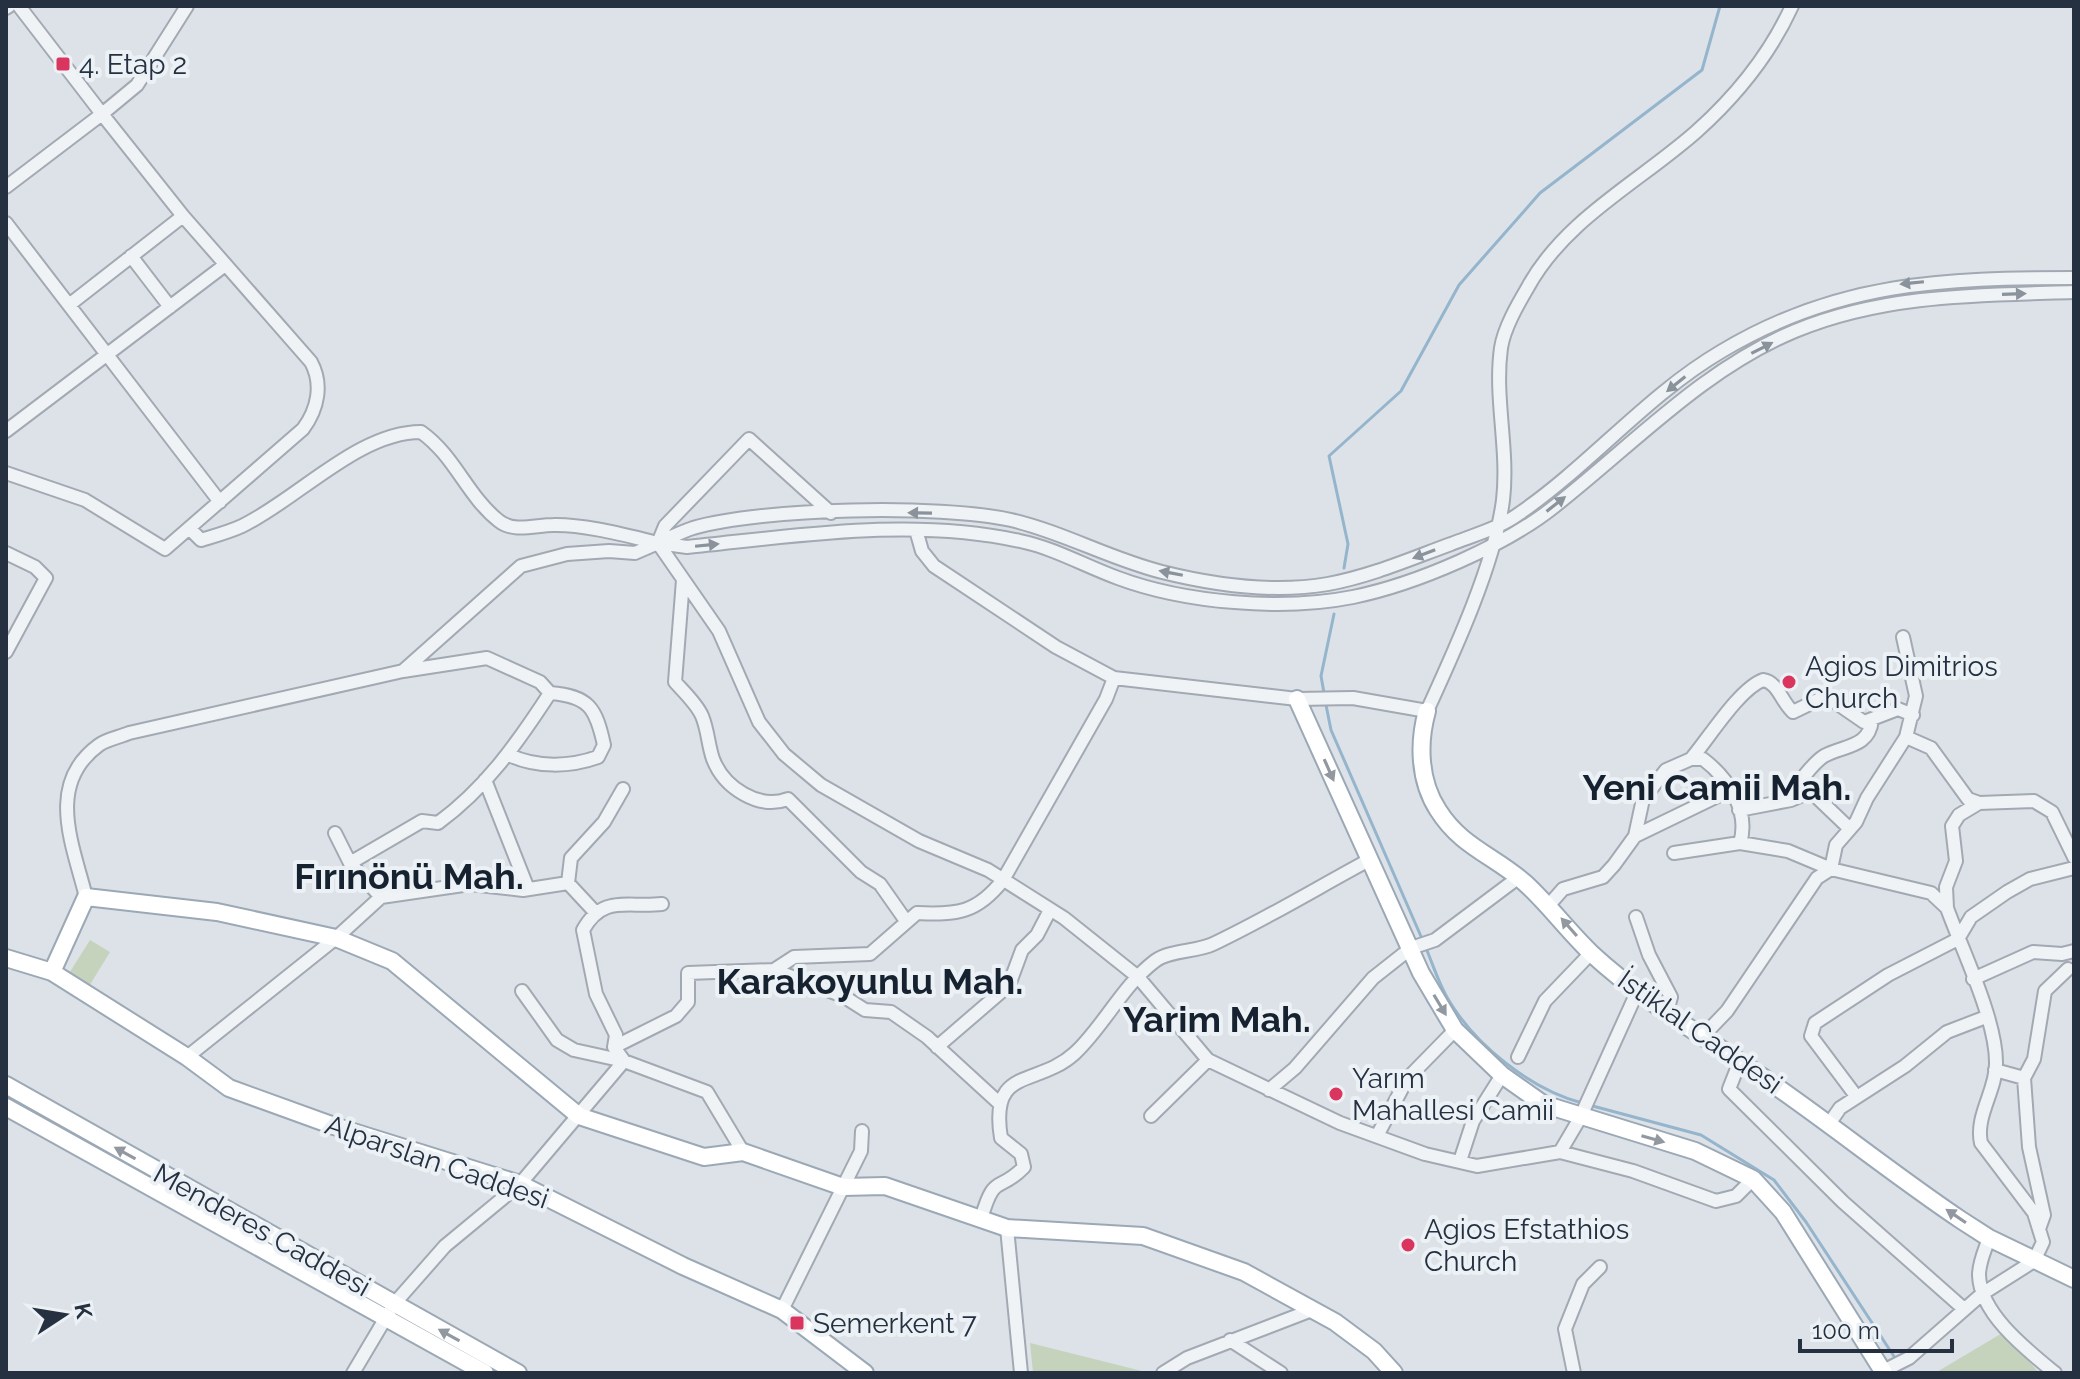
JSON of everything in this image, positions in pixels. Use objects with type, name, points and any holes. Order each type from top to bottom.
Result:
[{"type":"main road","points":[[1305,699],[1369,860],[1421,973],[1455,1030],[1502,1075],[1543,1104],[1583,1111],[1695,1151],[1753,1179],[1783,1212],[1886,1370]]},
{"type":"main road","name":"İstiklal Caddesi","points":[[1427,711],[1420,736],[1426,789],[1453,831],[1479,853],[1519,877],[1549,905],[1591,953],[1667,1012],[1829,1124],[1893,1174],[1989,1238],[2074,1279]]},
{"type":"main road","points":[[52,972],[86,897],[217,912],[336,938],[392,961],[579,1116],[704,1157],[743,1152],[843,1187],[885,1186],[1007,1228],[1143,1236],[1244,1272],[1335,1322],[1374,1351],[1394,1373]]},
{"type":"main road","name":"Alparslan Caddesi","points":[[6,958],[52,972],[187,1057],[229,1088],[334,1126],[520,1184],[683,1266],[782,1310],[865,1373]]},
{"type":"main road","name":"Menderes Caddesi","points":[[6,1085],[390,1312],[485,1373]]},
{"type":"main road","name":"Menderes Caddesi","points":[[6,1107],[390,1312],[518,1373]]},
{"type":"street","points":[[6,473],[78,496],[165,549],[191,530],[303,429],[318,396],[311,362],[183,216],[19,6]]},
{"type":"street","points":[[6,187],[137,85],[187,6]]},
{"type":"street","points":[[916,530],[922,551],[934,566],[1056,647],[1114,678],[1305,699],[1335,698],[1427,711],[1456,647],[1497,526],[1503,499],[1501,346],[1529,284],[1558,246],[1601,206],[1697,131],[1720,107],[1777,39],[1792,6]]},
{"type":"street","points":[[69,305],[183,216]]},
{"type":"street","points":[[6,223],[220,502]]},
{"type":"street","points":[[131,256],[170,307]]},
{"type":"street","points":[[6,431],[225,265]]},
{"type":"street","points":[[403,671],[521,566],[567,554],[635,553],[693,528],[750,519],[831,513],[960,514],[1009,519],[1066,535],[1161,572],[1288,589],[1367,576],[1519,515],[1680,380],[1721,351],[1802,312],[1896,285],[2009,278],[2074,278]]},
{"type":"street","points":[[191,530],[201,540],[241,527],[366,446],[403,432],[421,432],[449,456],[482,506],[502,524],[525,528],[555,524],[687,547],[889,529],[953,530],[1021,541],[1154,589],[1296,605],[1375,592],[1491,547],[1553,507],[1691,391],[1795,331],[1894,302],[2074,292]]},
{"type":"street","points":[[658,543],[665,526],[749,439],[831,513]]},
{"type":"street","points":[[658,543],[719,631],[759,722],[784,754],[821,785],[919,841],[1003,880],[1050,910],[1138,977],[1208,1060],[1377,1136],[1425,1154],[1477,1166],[1560,1152],[1633,1171],[1716,1201],[1736,1196],[1753,1179]]},
{"type":"street","points":[[6,553],[35,567],[46,578],[6,652]]},
{"type":"street","points":[[683,580],[675,682],[702,714],[713,760],[723,776],[738,791],[764,802],[775,804],[788,799],[861,872],[880,884],[906,921]]},
{"type":"street","points":[[1703,1036],[1727,1011],[1817,878],[1831,869],[1836,845],[1850,829],[1906,737],[1916,696],[1903,637]]},
{"type":"street","points":[[86,897],[66,820],[67,792],[99,745],[129,733],[403,671],[487,658],[540,682],[550,693],[572,695],[593,709],[604,745],[598,757],[579,764],[530,764],[509,755]]},
{"type":"street","points":[[774,970],[794,957],[870,954],[917,913],[965,910],[986,901],[1003,880],[1106,699],[1114,678]]},
{"type":"street","points":[[1691,759],[1730,708],[1753,684],[1763,680],[1776,688],[1785,706],[1793,712],[1822,698],[1835,702],[1864,722],[1898,709],[1913,715]]},
{"type":"street","points":[[350,863],[422,821],[438,823],[509,755],[550,693]]},
{"type":"street","points":[[1850,829],[1804,785],[1805,775],[1822,757],[1863,742],[1871,732],[1872,720]]},
{"type":"street","points":[[1906,737],[1931,748],[1945,762],[1968,799],[1979,803],[2034,801],[2052,812],[2074,857]]},
{"type":"street","points":[[1549,905],[1563,889],[1603,877],[1635,836],[1643,799],[1666,770],[1691,759],[1703,759],[1718,770],[1732,789],[1745,828],[1740,843]]},
{"type":"street","points":[[485,780],[528,889]]},
{"type":"street","points":[[594,911],[568,883],[571,858],[604,822],[623,789]]},
{"type":"street","points":[[1635,836],[1732,789]]},
{"type":"street","points":[[1739,810],[1791,800],[1812,791]]},
{"type":"street","points":[[1886,1370],[1909,1358],[1982,1294],[2034,1261],[2043,1242],[2034,1213],[1981,1143],[1978,1129],[1995,1070],[1994,1037],[1947,908],[1946,887],[1956,861],[1952,826],[1959,815],[1979,803]]},
{"type":"street","points":[[335,833],[350,863],[381,897]]},
{"type":"street","points":[[1674,853],[1740,843],[1788,851],[1831,869],[1931,893],[1947,908]]},
{"type":"street","points":[[981,1219],[989,1192],[998,1180],[1014,1177],[1024,1167],[1014,1145],[1001,1138],[996,1111],[1016,1082],[1074,1054],[1138,977],[1157,959],[1210,946],[1369,860]]},
{"type":"street","points":[[1856,1096],[1811,1036],[1815,1023],[1888,975],[1958,939],[1971,917],[2007,892],[2030,879],[2074,868]]},
{"type":"street","points":[[1269,1090],[1295,1068],[1373,978],[1411,948],[1435,940],[1519,877]]},
{"type":"street","points":[[187,1057],[336,938],[381,897],[470,884],[528,889],[568,883]]},
{"type":"street","points":[[624,1061],[614,1047],[616,1035],[596,994],[583,930],[594,911],[614,904],[662,904]]},
{"type":"street","points":[[937,1047],[1009,985],[1022,950],[1037,935],[1050,910]]},
{"type":"street","points":[[1636,917],[1649,955],[1671,997],[1667,1012]]},
{"type":"street","points":[[1973,979],[2033,952],[2068,953],[2071,973],[2045,991],[2034,1059],[2024,1078],[2029,1147],[2044,1215],[2039,1229]]},
{"type":"street","points":[[1518,1057],[1545,1001],[1591,953]]},
{"type":"street","points":[[614,1047],[676,1016],[688,1002],[688,973],[774,970],[843,996],[865,1010],[891,1012],[937,1047],[999,1103]]},
{"type":"street","points":[[1560,1152],[1583,1111],[1638,990]]},
{"type":"street","points":[[522,991],[557,1040],[574,1050],[624,1061],[707,1092],[743,1152]]},
{"type":"street","points":[[1829,1124],[1840,1108],[1905,1066],[1947,1032],[1986,1017]]},
{"type":"street","points":[[1377,1136],[1416,1067],[1455,1030]]},
{"type":"street","points":[[1151,1116],[1208,1060]]},
{"type":"street","points":[[353,1373],[390,1312],[445,1246],[520,1184],[624,1061]]},
{"type":"street","points":[[1740,1061],[1729,1089],[1843,1202],[1964,1309]]},
{"type":"street","points":[[1995,1070],[2024,1078]]},
{"type":"street","points":[[1460,1161],[1473,1121],[1502,1075]]},
{"type":"street","points":[[782,1310],[861,1151],[862,1131]]},
{"type":"street","points":[[1007,1228],[1021,1373]]},
{"type":"street","points":[[1989,1238],[1979,1267],[1982,1294],[2026,1349],[2055,1373]]},
{"type":"street","points":[[1574,1373],[1565,1329],[1583,1284],[1600,1267]]},
{"type":"street","points":[[1163,1373],[1187,1358],[1312,1310]]},
{"type":"street","points":[[1230,1340],[1281,1373]]},
{"type":"green space","points":[[90,940],[110,952],[88,988],[68,975]]},
{"type":"green space","points":[[2004,1332],[2039,1373],[1935,1373]]},
{"type":"green space","points":[[1030,1343],[1142,1371],[1033,1373]]},
{"type":"waterway","points":[[1344,568],[1348,544],[1329,456],[1401,391],[1459,285],[1540,193],[1702,70],[1720,6]]},
{"type":"waterway","points":[[1324,693],[1321,676],[1334,614]]},
{"type":"waterway","points":[[1325,700],[1331,730],[1423,941]]},
{"type":"waterway","points":[[1426,948],[1448,999],[1473,1033],[1524,1076],[1582,1103]]},
{"type":"waterway","points":[[1589,1105],[1701,1135],[1774,1180],[1806,1222],[1897,1361]]},
{"type":"place","name":"4. Etap 2","points":[[63,64]]},
{"type":"place","name":"Agios Dimitrios Church","points":[[1789,682]]},
{"type":"place","name":"Yarım Mahallesi Camii","points":[[1336,1094]]},
{"type":"place","name":"Agios Efstathios Church","points":[[1408,1245]]},
{"type":"place","name":"Semerkent 7","points":[[797,1323]]},
{"type":"district","name":"Yeni Camii Mah.","points":[[1717,787]]},
{"type":"district","name":"Fırınönü Mah.","points":[[409,876]]},
{"type":"district","name":"Karakoyunlu Mah.","points":[[870,981]]},
{"type":"district","name":"Yarim Mah.","points":[[1217,1019]]}]
